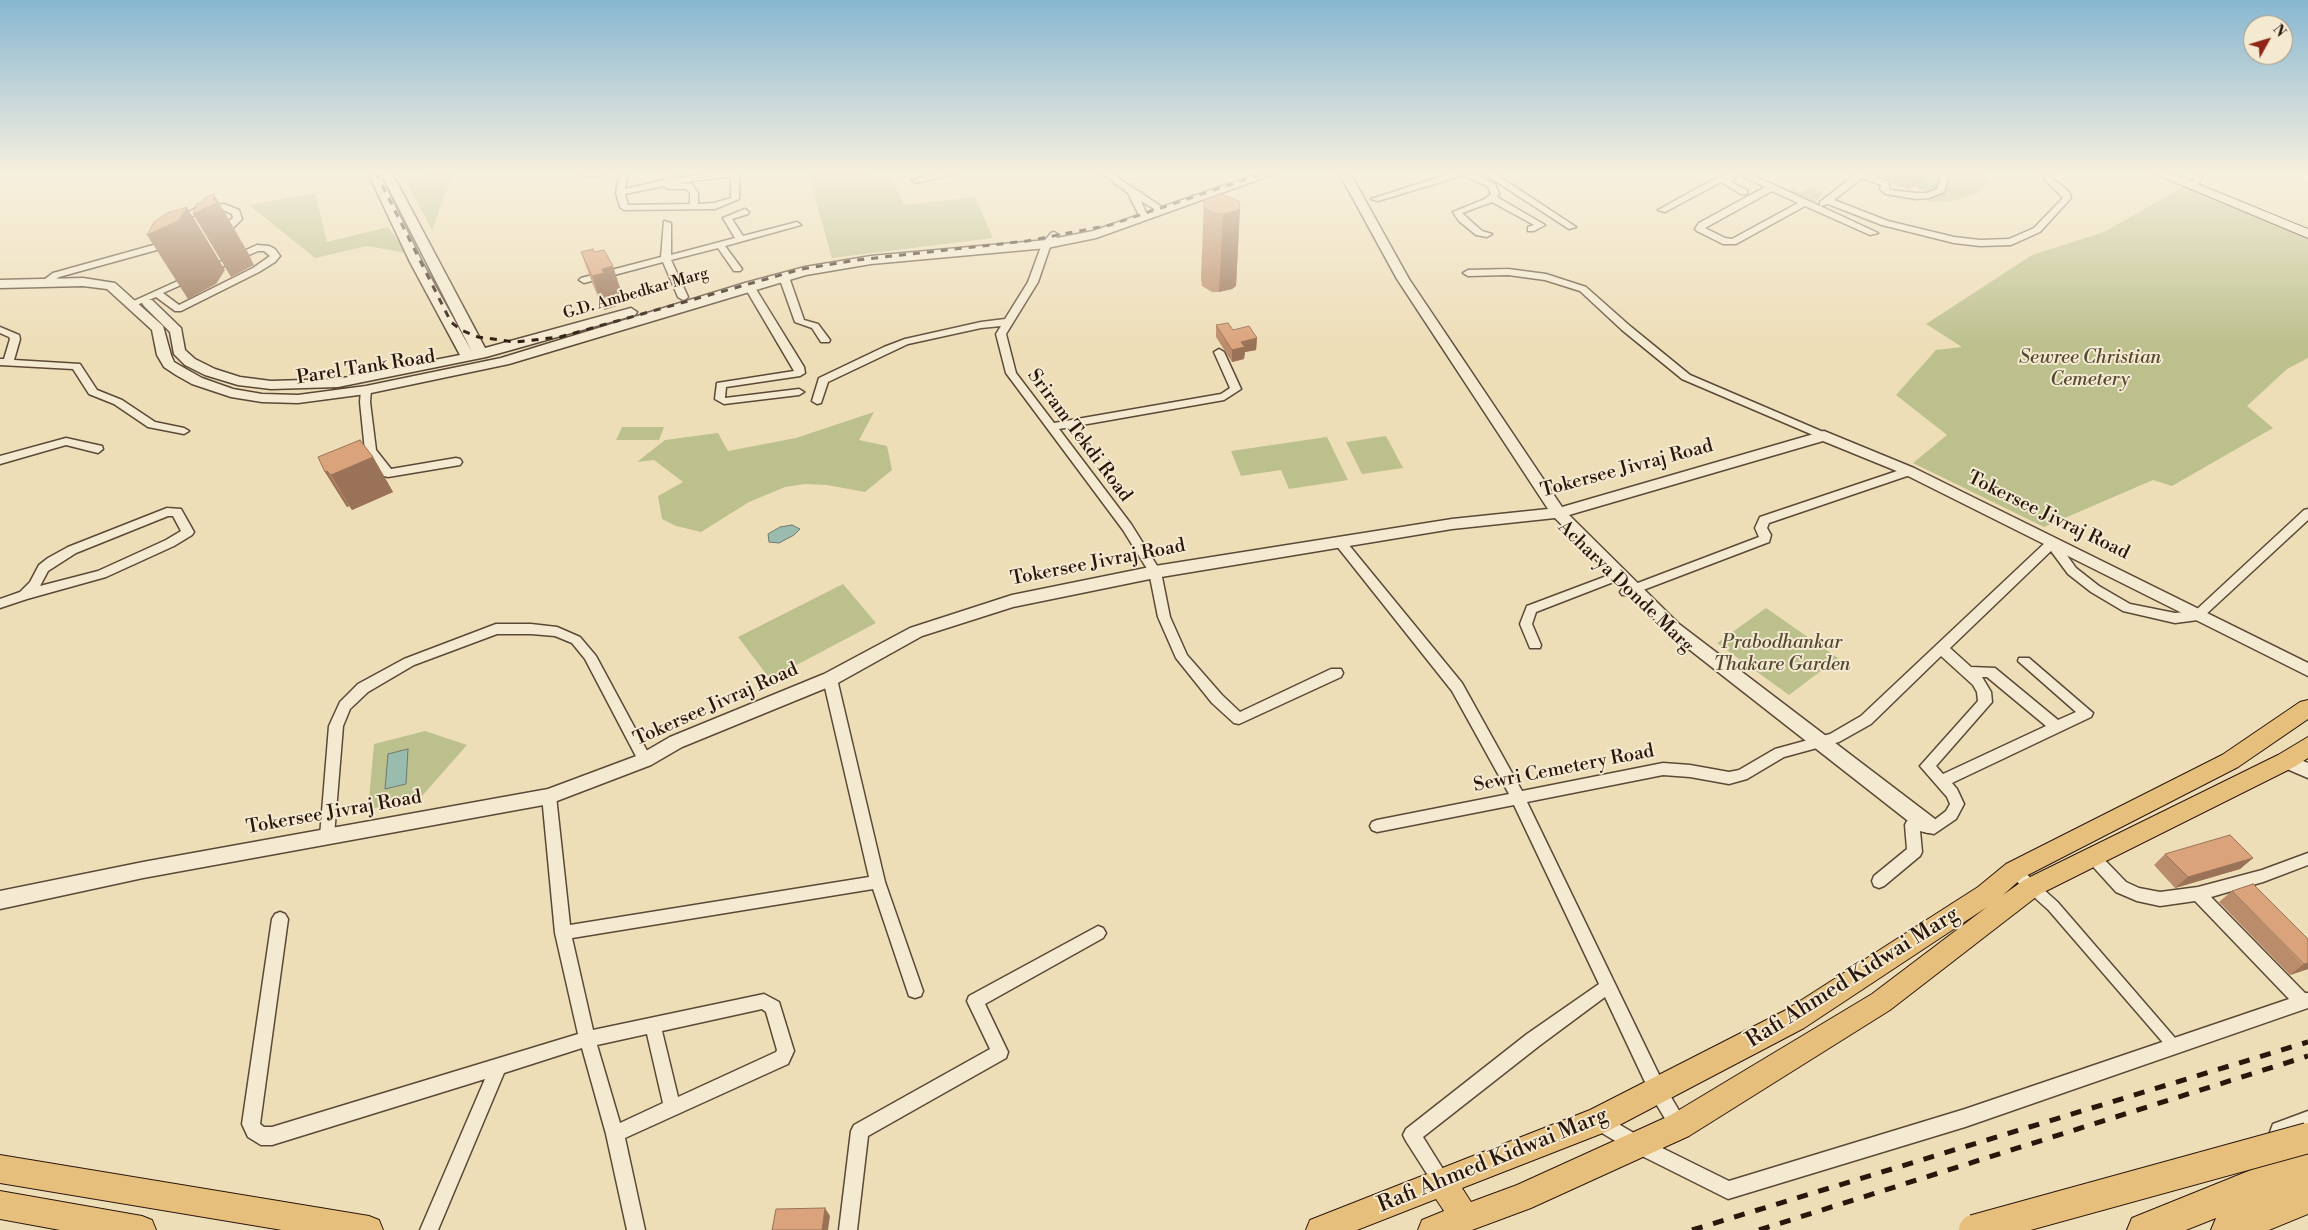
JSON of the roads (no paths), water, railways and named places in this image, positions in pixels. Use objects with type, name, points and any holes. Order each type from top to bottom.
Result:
[{"type":"highway","points":[[1974,1230],[2308,1138]]},
{"type":"highway","points":[[2144,1230],[2308,1164]]},
{"type":"highway","points":[[2228,1230],[2308,1196]]},
{"type":"main road","name":"Rafi Ahmed Kidwai Marg","points":[[1320,1230],[1598,1121],[1795,1019],[1987,894],[2023,879],[2230,761],[2308,708]]},
{"type":"main road","points":[[2023,879],[2092,856],[2297,766],[2308,746]]},
{"type":"main road","name":"Rafi Ahmed Kidwai Marg","points":[[1432,1230],[1521,1198],[1679,1126],[1881,1002],[2023,879]]},
{"type":"main road","points":[[0,1169],[368,1230]]},
{"type":"main road","points":[[1442,1182],[1465,1218]]},
{"type":"main road","points":[[0,1205],[142,1230]]},
{"type":"street","points":[[160,246],[168,230]]},
{"type":"street","points":[[211,235],[221,230]]},
{"type":"street","points":[[401,230],[434,294],[475,355]]},
{"type":"street","points":[[417,230],[448,290],[475,355]]},
{"type":"street","points":[[667,230],[666,259],[683,297]]},
{"type":"street","points":[[735,230],[741,240]]},
{"type":"street","points":[[584,280],[777,230]]},
{"type":"street","name":"G.D. Ambedkar Marg","points":[[164,327],[176,331],[179,351],[190,362],[210,372],[238,381],[271,385],[338,382],[475,355],[780,270],[1050,239],[1083,230]]},
{"type":"street","points":[[1050,239],[1108,230]]},
{"type":"street","name":"Acharya Donde Marg","points":[[1367,230],[1398,282],[1498,428]]},
{"type":"street","name":"Acharya Donde Marg","points":[[1376,230],[1403,278],[1554,514],[1612,578],[1631,591]]},
{"type":"street","points":[[1476,230],[1479,233],[1487,234]]},
{"type":"street","points":[[1703,230],[1723,240],[1733,242],[1754,230]]},
{"type":"street","points":[[1867,230],[1873,233]]},
{"type":"street","points":[[1913,230],[1954,240],[1980,243],[2011,242],[2036,230]]},
{"type":"street","name":"Sriram Tekdi Road","points":[[1050,239],[1033,282],[1001,334],[1011,373],[1127,527],[1155,572]]},
{"type":"street","points":[[51,278],[160,246],[175,245]]},
{"type":"street","points":[[720,245],[737,269]]},
{"type":"street","points":[[138,302],[257,248],[266,248],[272,251],[274,256],[272,260],[256,270],[178,309],[158,294]]},
{"type":"street","points":[[799,392],[724,401],[720,399],[721,385],[800,373],[799,367],[749,286],[851,261]]},
{"type":"street","points":[[1468,273],[1508,272],[1546,276],[1583,289],[1626,328],[1686,377],[1824,436]]},
{"type":"street","points":[[784,276],[800,322],[815,326],[825,340]]},
{"type":"street","points":[[0,282],[51,278],[111,286],[138,302],[164,327]]},
{"type":"street","name":"Parel Tank Road","points":[[164,327],[164,355],[169,364],[197,381],[231,393],[262,398],[298,399],[366,390],[504,361],[749,286]]},
{"type":"street","points":[[434,294],[448,290]]},
{"type":"street","points":[[816,401],[824,380],[888,348],[905,342],[981,325],[1008,322]]},
{"type":"street","points":[[0,330],[14,335],[15,339],[4,362],[76,366],[93,392],[118,402],[152,425],[184,432]]},
{"type":"street","points":[[1050,427],[1224,397],[1236,389],[1219,352]]},
{"type":"street","points":[[366,390],[365,402],[370,452],[388,473],[456,462]]},
{"type":"street","name":"Tokersee Jivraj Road","points":[[0,900],[143,870],[549,796],[645,760],[676,742],[830,679],[916,632],[1012,601],[1155,572],[1452,524],[1554,514],[1824,436],[1908,471],[2308,670]]},
{"type":"street","points":[[0,460],[66,441],[98,449]]},
{"type":"street","points":[[1631,591],[1765,539],[1761,528],[1764,520],[1908,471]]},
{"type":"street","points":[[0,604],[24,595],[102,574],[170,543],[188,532],[177,512],[167,512],[72,550],[52,561],[43,568],[35,585],[24,595]]},
{"type":"street","points":[[2052,542],[2072,571],[2095,589],[2126,608],[2175,618],[2198,615],[2308,513]]},
{"type":"street","name":"Acharya Donde Marg","points":[[1554,514],[1631,591],[1669,635],[1925,826]]},
{"type":"street","points":[[1340,542],[1458,687],[1518,798],[1658,1091],[1679,1126]]},
{"type":"street","name":"Sewri Cemetery Road","points":[[1378,826],[1663,769],[1690,771],[1729,778],[1754,770],[1780,754],[1834,738],[1866,720],[2052,542]]},
{"type":"street","points":[[1155,572],[1164,617],[1182,658],[1217,699],[1239,719],[1336,673]]},
{"type":"street","points":[[1535,646],[1526,624],[1531,609],[1612,578]]},
{"type":"street","points":[[327,836],[336,726],[345,706],[363,688],[410,662],[496,629],[557,632],[576,640],[590,656],[645,760]]},
{"type":"street","points":[[1879,881],[1915,852],[1925,826],[1951,815],[1957,804],[1952,793],[1927,766],[1985,702],[1981,687],[1968,672],[1941,648]]},
{"type":"street","points":[[1941,782],[2086,713],[2024,662]]},
{"type":"street","points":[[1968,672],[1990,672],[2057,727]]},
{"type":"street","points":[[830,679],[878,882],[915,991]]},
{"type":"street","points":[[549,796],[563,933],[587,1040],[614,1134],[636,1230]]},
{"type":"street","points":[[2092,856],[2121,887],[2137,894],[2160,899],[2198,894],[2263,876],[2308,859]]},
{"type":"street","points":[[2023,879],[2053,906],[2174,1046]]},
{"type":"street","points":[[563,933],[878,882]]},
{"type":"street","points":[[1598,1121],[1638,1145],[1728,1190],[1964,1118],[2306,1001],[2198,894]]},
{"type":"street","points":[[280,919],[250,1124],[254,1132],[261,1136],[272,1136],[587,1040],[653,1027],[764,1001],[773,1007],[786,1050],[782,1058],[673,1109],[614,1134]]},
{"type":"street","points":[[848,1230],[860,1131],[1000,1052],[975,1001],[1098,933]]},
{"type":"street","points":[[1442,1182],[1412,1135],[1533,1040],[1608,986]]},
{"type":"street","points":[[653,1027],[673,1109]]},
{"type":"street","points":[[429,1230],[498,1067]]},
{"type":"street","points":[[2004,1230],[2090,1196],[2145,1183],[2308,1122]]},
{"type":"street","points":[[2214,1230],[2308,1196]]},
{"type":"railway","points":[[405,230],[451,322],[461,330],[478,337],[515,342],[560,337],[802,269],[857,260],[1027,241],[1082,230]]},
{"type":"railway","points":[[1692,1230],[2308,1042]]},
{"type":"railway","points":[[1759,1230],[2308,1056]]},
{"type":"park label","name":"Sewree Christian Cemetery","points":[[2090,369]]},
{"type":"park label","name":"Prabodhankar Thakare Garden","points":[[1782,654]]}]
